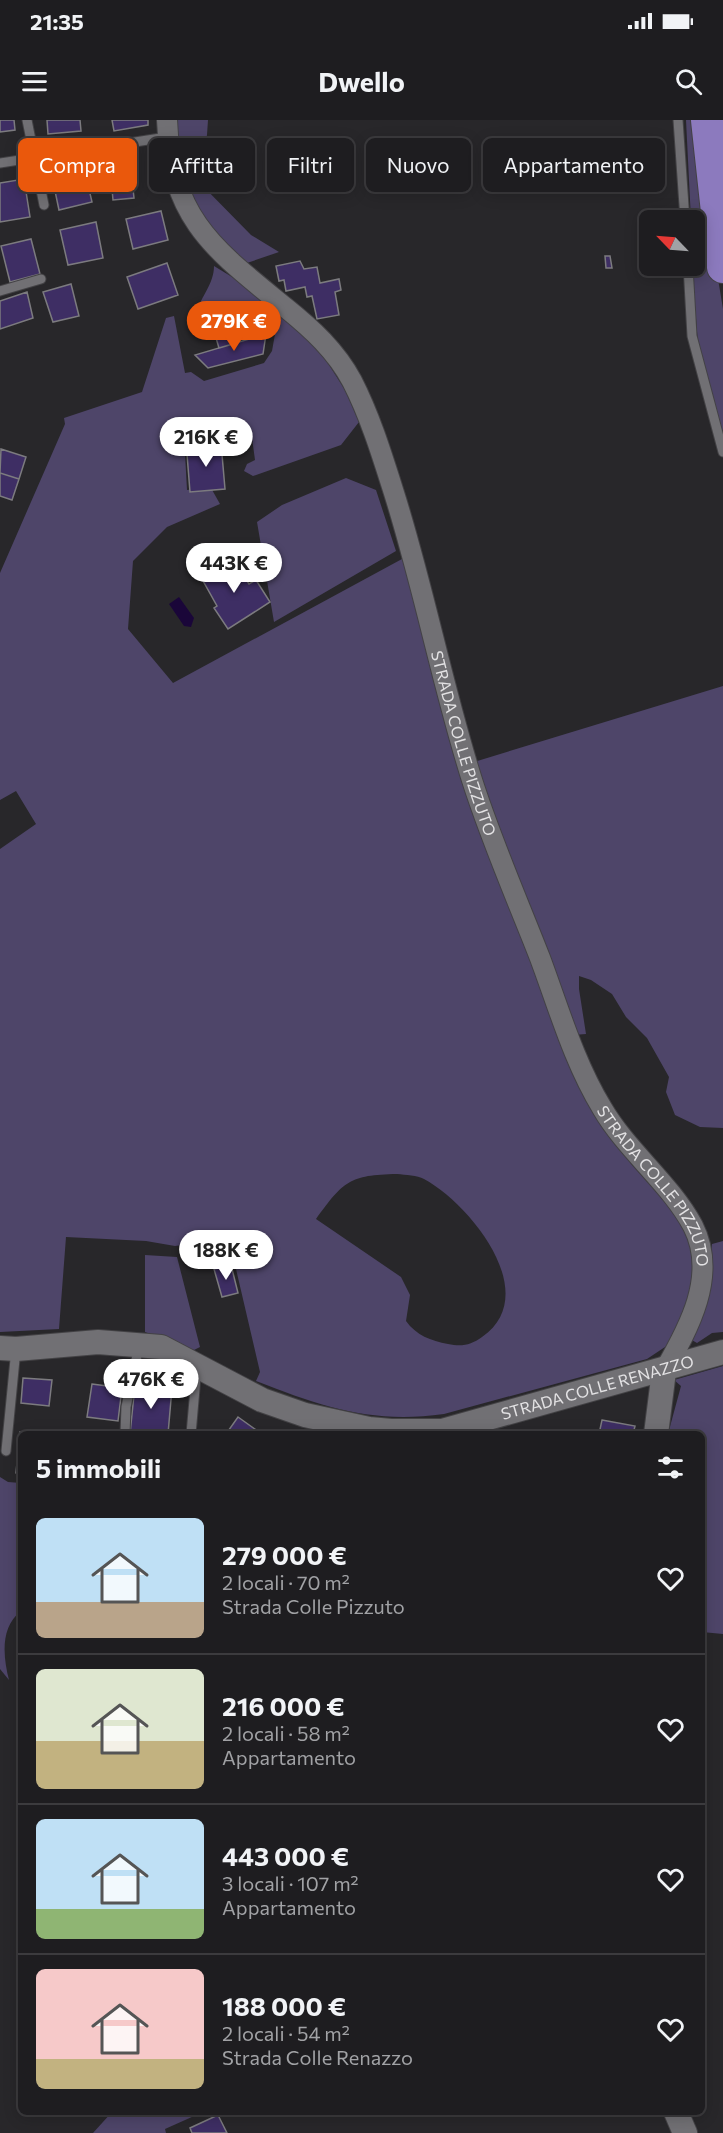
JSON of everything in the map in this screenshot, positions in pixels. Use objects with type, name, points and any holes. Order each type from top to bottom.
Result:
[{"type":"highway","points":[[707,120],[723,267]]},
{"type":"street","name":"STRADA COLLE PIZZUTO","points":[[167,128],[173,174],[181,198],[194,222],[211,244],[318,336],[337,356],[351,379],[384,459],[417,566],[472,780],[569,1040],[602,1108],[679,1205],[700,1242],[704,1264],[702,1284],[696,1305],[664,1371]]},
{"type":"street","name":"STRADA COLLE RENAZZO","points":[[8,1349],[98,1341],[140,1343],[161,1347],[262,1400],[305,1415],[369,1429],[391,1431],[442,1431],[664,1371],[698,1358],[723,1352]]},
{"type":"street","points":[[656,1431],[664,1371]]},
{"type":"street","points":[[676,2115],[685,2133]]},
{"type":"lane","points":[[27,120],[32,138]]},
{"type":"lane","points":[[678,120],[684,210]]},
{"type":"lane","name":"STRADA COLLE PIZZUTO","points":[[118,138],[167,128]]},
{"type":"lane","name":"STRADA COLLE PIZZUTO","points":[[0,163],[18,159]]},
{"type":"lane","points":[[42,192],[44,205]]},
{"type":"lane","points":[[689,276],[692,336],[723,452]]},
{"type":"lane","points":[[0,291],[41,279]]},
{"type":"lane","points":[[125,1431],[126,1407],[140,1343]]},
{"type":"lane","name":"STRADA COLLE RENAZZO","points":[[6,1451],[8,1349]]},
{"type":"lane","points":[[191,1431],[197,1364]]},
{"type":"shaded area","points":[[172,120],[208,120],[206,138],[171,138]]},
{"type":"shaded area","points":[[686,120],[700,120],[706,206],[723,309],[723,433],[698,344],[693,276],[705,276],[705,210],[690,210]]},
{"type":"shaded area","points":[[187,192],[209,192],[251,235],[279,252],[247,263],[223,247],[196,215]]},
{"type":"shaded area","points":[[214,266],[237,280],[310,335],[345,390],[359,422],[341,445],[253,476],[244,471],[247,464],[255,460],[252,438],[228,440],[227,432],[184,435],[187,490],[211,488],[220,504],[167,527],[133,561],[128,629],[173,683],[402,559],[419,612],[466,790],[572,1069],[602,1124],[632,1165],[685,1224],[695,1253],[695,1285],[671,1343],[647,1359],[444,1414],[393,1417],[326,1406],[256,1381],[260,1372],[229,1239],[175,1246],[146,1241],[66,1237],[59,1329],[0,1332],[0,849],[36,824],[16,791],[0,800],[0,573],[65,424],[64,418],[142,392],[166,318],[174,316],[185,373],[191,372],[204,381],[264,363],[272,351],[275,334],[238,314],[202,318],[197,312]],"holes":[[[400,1174],[421,1178],[442,1191],[461,1208],[493,1251],[503,1274],[505,1298],[499,1319],[474,1342],[466,1345],[448,1344],[419,1334],[406,1321],[410,1295],[401,1277],[316,1219],[341,1188],[349,1183],[368,1176]]]},
{"type":"shaded area","points":[[346,478],[376,490],[396,551],[274,622],[257,522],[282,505]]},
{"type":"shaded area","points":[[179,597],[194,618],[191,627],[184,626],[169,604]]},
{"type":"shaded area","points":[[723,686],[723,1128],[700,1127],[675,1115],[666,1092],[669,1077],[647,1038],[626,1017],[612,994],[591,980],[579,976],[586,1034],[573,1035],[528,905],[474,762]]},
{"type":"shaded area","points":[[723,1241],[723,1332],[712,1333],[697,1343],[690,1339],[708,1280],[712,1244]]},
{"type":"shaded area","points":[[145,1255],[177,1257],[200,1347],[194,1350],[145,1332]]},
{"type":"shaded area","points":[[723,1366],[723,1634],[705,1632],[705,1431],[669,1431],[681,1386],[674,1380]]},
{"type":"shaded area","points":[[0,1477],[8,1482],[18,1483],[18,1614],[9,1625],[6,1634],[5,1662],[9,1680],[0,1669]]},
{"type":"shaded area","points":[[109,2115],[196,2115],[165,2129],[166,2133],[93,2133]]},
{"type":"building","points":[[0,120],[14,120],[15,130],[0,132]]},
{"type":"building","points":[[47,120],[80,120],[81,131],[48,134]]},
{"type":"building","points":[[112,120],[148,120],[148,125],[114,131]]},
{"type":"building","points":[[18,180],[18,192],[26,192],[30,217],[0,222],[0,183]]},
{"type":"building","points":[[55,192],[90,192],[92,202],[59,210]]},
{"type":"building","points":[[112,192],[133,192],[134,198],[113,200]]},
{"type":"building","points":[[161,211],[168,240],[133,249],[126,219]]},
{"type":"building","points":[[96,222],[103,258],[68,265],[60,230]]},
{"type":"building","points":[[31,239],[40,274],[10,282],[1,246]]},
{"type":"building","points":[[605,256],[610,256],[612,268],[606,268]]},
{"type":"building","points":[[300,261],[304,269],[317,267],[320,283],[339,279],[341,290],[335,292],[339,315],[317,319],[312,296],[307,297],[305,287],[286,291],[284,280],[279,281],[276,266]]},
{"type":"building","points":[[167,263],[178,295],[138,309],[127,277]]},
{"type":"building","points":[[71,284],[79,316],[53,322],[43,292]]},
{"type":"building","points":[[27,292],[33,318],[0,329],[0,301]]},
{"type":"building","points":[[215,316],[228,319],[233,344],[219,348],[211,321]]},
{"type":"building","points":[[266,334],[263,354],[208,368],[195,355]]},
{"type":"building","points":[[221,443],[225,489],[190,492],[187,454],[197,453],[197,445]]},
{"type":"building","points":[[1,449],[26,457],[19,479],[0,473]]},
{"type":"building","points":[[0,473],[19,479],[12,500],[0,496]]},
{"type":"building","points":[[233,559],[249,584],[256,580],[270,602],[228,629],[214,608],[217,606],[202,579]]},
{"type":"building","points":[[231,1265],[238,1293],[222,1297],[214,1269]]},
{"type":"building","points":[[23,1378],[52,1380],[49,1406],[21,1403]]},
{"type":"building","points":[[92,1384],[122,1388],[118,1421],[87,1417]]},
{"type":"building","points":[[135,1385],[172,1388],[168,1431],[130,1431]]},
{"type":"building","points":[[238,1417],[258,1431],[228,1431]]},
{"type":"building","points":[[602,1420],[635,1426],[634,1431],[600,1431]]},
{"type":"building","points":[[218,2115],[227,2133],[192,2133],[190,2128]]}]
